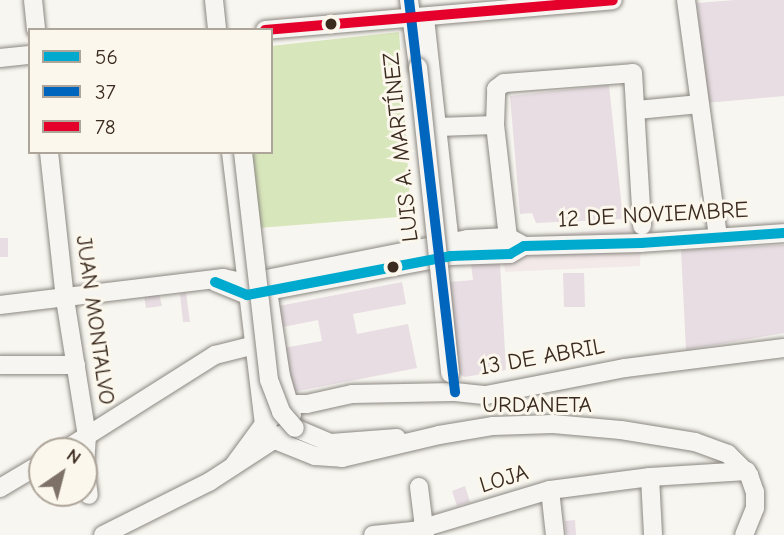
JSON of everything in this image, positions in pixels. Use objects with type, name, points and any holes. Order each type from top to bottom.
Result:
[{"type":"street","points":[[33,0],[36,28]]},
{"type":"street","points":[[214,0],[217,28]]},
{"type":"street","name":"LUIS A. MARTÍNEZ","points":[[409,0],[418,18],[438,127],[451,250]]},
{"type":"street","points":[[273,29],[613,0]]},
{"type":"street","points":[[686,0],[718,236]]},
{"type":"street","name":"LUIS A. MARTÍNEZ","points":[[418,18],[418,67],[450,373],[455,393]]},
{"type":"street","points":[[0,58],[28,55]]},
{"type":"street","points":[[514,245],[495,125],[496,89],[504,83],[629,71],[634,78],[637,110],[642,226]]},
{"type":"street","points":[[637,110],[700,104]]},
{"type":"street","points":[[438,127],[495,125]]},
{"type":"street","name":"JUAN MONTALVO","points":[[49,154],[65,299],[87,436]]},
{"type":"street","points":[[231,154],[264,424],[277,441]]},
{"type":"street","points":[[243,154],[268,380],[281,412],[331,443],[439,435]]},
{"type":"street","name":"12 DE NOVIEMBRE","points":[[247,289],[451,250],[514,245],[641,243],[784,233]]},
{"type":"street","points":[[219,280],[236,260],[241,243]]},
{"type":"street","name":"12 DE NOVIEMBRE","points":[[247,289],[268,291],[451,250]]},
{"type":"street","points":[[0,304],[65,299],[219,280],[247,289]]},
{"type":"street","points":[[268,291],[293,417]]},
{"type":"street","points":[[87,436],[215,355],[255,345]]},
{"type":"street","name":"13 DE ABRIL","points":[[103,535],[139,519],[277,441],[293,417],[307,404],[352,394],[486,395],[625,368],[784,348]]},
{"type":"street","points":[[0,365],[76,365]]},
{"type":"street","name":"13 DE ABRIL","points":[[233,466],[264,424],[293,417]]},
{"type":"street","name":"URDANETA","points":[[277,441],[315,456],[342,458],[493,425],[553,424],[621,430],[721,450],[747,471]]},
{"type":"street","points":[[0,488],[28,471]]},
{"type":"street","points":[[744,535],[753,519],[756,500],[747,471]]},
{"type":"street","name":"LOJA","points":[[373,535],[424,531],[550,491],[650,477],[747,471]]},
{"type":"street","points":[[650,477],[653,535]]},
{"type":"street","points":[[419,487],[424,531]]},
{"type":"street","points":[[550,491],[555,535]]},
{"type":"shaded area","points":[[642,226],[640,266],[505,272],[502,240]]},
{"type":"green space","points":[[399,32],[411,216],[258,228],[249,154],[273,154],[273,46]]},
{"type":"building","points":[[784,0],[784,96],[706,103],[697,3]]},
{"type":"building","points":[[609,85],[623,219],[536,223],[532,213],[520,214],[510,96]]},
{"type":"building","points":[[0,238],[8,238],[8,257],[0,257]]},
{"type":"building","points":[[784,245],[784,333],[686,350],[681,250]]},
{"type":"building","points":[[500,263],[506,370],[465,377],[456,373],[439,283],[473,280],[471,264]]},
{"type":"building","points":[[563,273],[584,273],[585,307],[564,307]]},
{"type":"building","points":[[402,282],[406,304],[353,314],[357,334],[408,324],[417,368],[293,392],[284,348],[322,341],[318,320],[283,327],[279,306]]},
{"type":"building","points":[[186,293],[190,322],[183,322],[180,294]]},
{"type":"building","points":[[159,294],[162,306],[146,308],[144,296]]},
{"type":"building","points":[[465,486],[470,502],[457,506],[452,491]]},
{"type":"building","points":[[575,520],[576,535],[566,535],[565,521]]},
{"type":"transit line","name":"37","points":[[409,0],[455,392]]},
{"type":"transit line","name":"78","points":[[273,29],[613,0]]},
{"type":"transit line","name":"56","points":[[215,282],[247,295],[451,256],[510,254],[524,246],[641,243],[784,233]]}]
